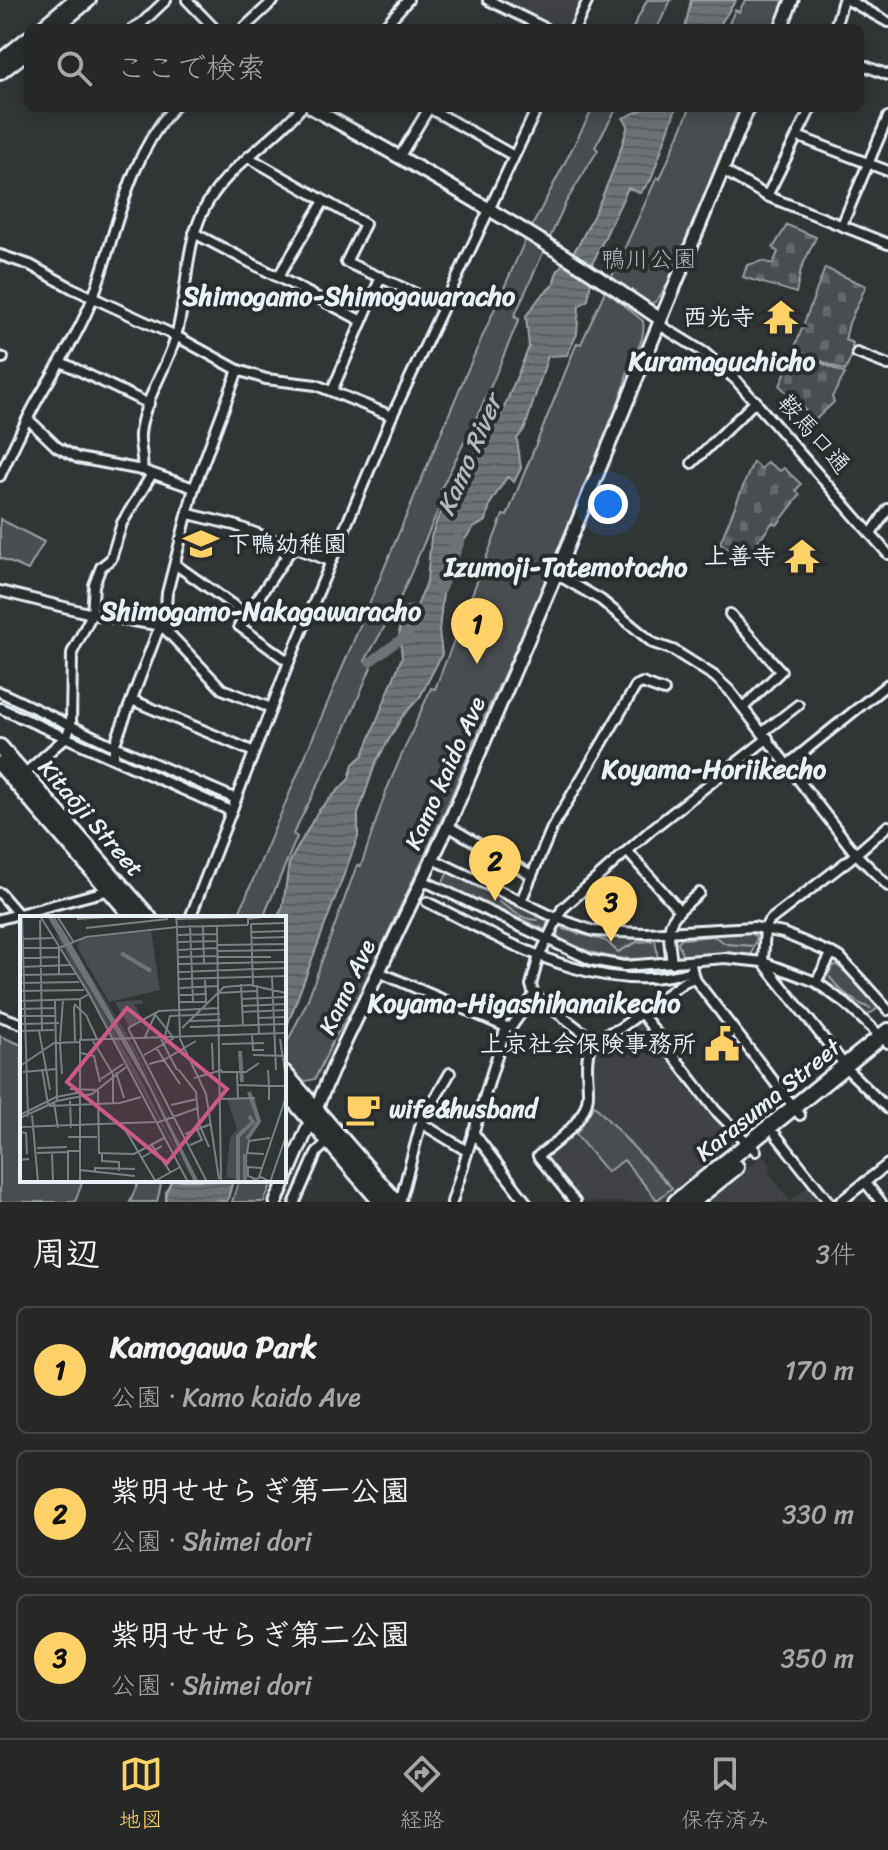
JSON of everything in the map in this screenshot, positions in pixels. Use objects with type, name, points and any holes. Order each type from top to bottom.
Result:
[{"type":"highway","name":"Kitaōji Street","points":[[0,747],[147,916]]},
{"type":"highway","name":"Kitaōji Street","points":[[0,764],[132,916]]},
{"type":"highway","name":"Karasuma Street","points":[[692,1202],[886,1039]]},
{"type":"highway","points":[[290,1091],[398,1202]]},
{"type":"highway","name":"Karasuma Street","points":[[676,1202],[776,1135],[797,1111]]},
{"type":"highway","points":[[313,1115],[329,1141],[381,1202]]},
{"type":"main road","points":[[46,24],[74,0]]},
{"type":"main road","points":[[60,24],[89,0]]},
{"type":"main road","points":[[0,61],[22,55]]},
{"type":"main road","points":[[0,73],[22,55]]},
{"type":"street","points":[[140,24],[166,0]]},
{"type":"street","points":[[187,0],[210,24]]},
{"type":"street","points":[[248,24],[274,0]]},
{"type":"street","points":[[387,24],[408,0]]},
{"type":"street","points":[[488,0],[537,24]]},
{"type":"street","points":[[577,24],[588,0]]},
{"type":"street","points":[[783,24],[792,0]]},
{"type":"street","points":[[837,24],[846,0],[888,22]]},
{"type":"street","points":[[864,66],[888,75]]},
{"type":"street","points":[[0,476],[93,297],[124,195],[155,130],[170,112]]},
{"type":"street","points":[[24,774],[66,737],[71,726],[72,653],[92,614],[94,585],[101,567],[111,559],[122,523],[147,472],[140,434],[176,336],[194,233],[211,197],[248,157],[299,112]]},
{"type":"street","points":[[311,112],[400,156],[488,209]]},
{"type":"street","points":[[400,156],[427,112]]},
{"type":"street","points":[[436,112],[514,156]]},
{"type":"street","points":[[191,916],[289,662],[392,416],[535,112]]},
{"type":"street","name":"Kamo kaido Ave","points":[[422,880],[556,574],[746,112]]},
{"type":"street","points":[[767,196],[809,112]]},
{"type":"street","points":[[842,225],[888,117]]},
{"type":"street","points":[[797,136],[888,171]]},
{"type":"street","points":[[248,157],[365,224],[346,262],[443,306]]},
{"type":"street","points":[[724,171],[767,196],[888,244]]},
{"type":"street","points":[[278,277],[324,201]]},
{"type":"street","name":"鞍馬口通","points":[[488,209],[618,289],[710,357],[756,401],[888,554]]},
{"type":"street","points":[[194,233],[362,321]]},
{"type":"street","points":[[0,255],[30,265],[176,336],[238,370],[266,379],[316,385],[392,416]]},
{"type":"street","points":[[332,391],[381,277]]},
{"type":"street","points":[[857,353],[888,365]]},
{"type":"street","points":[[61,362],[149,404]]},
{"type":"street","points":[[114,758],[114,746],[165,619],[167,593],[194,488],[238,370]]},
{"type":"street","points":[[692,463],[756,401]]},
{"type":"street","points":[[28,419],[57,447],[78,458],[147,472],[194,488]]},
{"type":"street","points":[[871,534],[888,509]]},
{"type":"street","points":[[189,514],[234,525],[330,561]]},
{"type":"street","points":[[289,662],[239,626],[293,547]]},
{"type":"street","points":[[176,565],[247,615]]},
{"type":"street","points":[[556,574],[601,600],[653,643],[673,650],[714,676],[744,707],[855,853],[888,886]]},
{"type":"street","points":[[0,591],[92,614],[162,626],[222,689],[271,708]]},
{"type":"street","points":[[730,614],[781,671],[744,707]]},
{"type":"street","points":[[521,901],[575,786],[636,686],[642,683],[664,691]]},
{"type":"street","points":[[787,765],[888,684]]},
{"type":"street","points":[[0,692],[236,799]]},
{"type":"street","points":[[132,700],[254,752]]},
{"type":"street","points":[[592,1039],[534,995],[531,985],[539,956],[556,918],[562,909],[627,851],[798,705]]},
{"type":"street","points":[[0,708],[231,811]]},
{"type":"street","points":[[448,826],[531,875]]},
{"type":"street","points":[[888,826],[769,921],[765,928],[763,962],[848,1069],[888,1109]]},
{"type":"street","points":[[627,851],[679,910]]},
{"type":"street","points":[[431,858],[556,918],[594,931],[617,934],[765,928],[832,953],[856,972],[888,1010]]},
{"type":"street","points":[[422,880],[591,960],[624,966],[672,963],[692,970],[797,1111]]},
{"type":"street","name":"Kamo Ave","points":[[286,1178],[422,880]]},
{"type":"street","points":[[0,919],[110,890]]},
{"type":"street","points":[[0,893],[19,915]]},
{"type":"street","points":[[672,963],[668,932],[673,916],[699,893]]},
{"type":"street","points":[[427,902],[568,967],[627,977],[692,970],[725,958],[763,962],[816,982],[886,1039]]},
{"type":"street","points":[[816,982],[832,953]]},
{"type":"street","points":[[592,1039],[619,1029],[684,982],[692,970]]},
{"type":"street","points":[[379,972],[506,1027],[512,1026],[534,995]]},
{"type":"street","points":[[641,1013],[715,1110],[753,1148]]},
{"type":"street","points":[[0,1016],[20,1023]]},
{"type":"street","points":[[452,1202],[506,1027]]},
{"type":"street","points":[[575,1202],[538,1156],[562,1139],[585,1107],[588,1095],[585,1071],[592,1039]]},
{"type":"street","points":[[398,1202],[421,1123],[450,1073]]},
{"type":"street","points":[[421,1123],[467,1151]]},
{"type":"street","points":[[473,1132],[526,1202]]},
{"type":"street","points":[[776,1135],[829,1202]]},
{"type":"street","points":[[295,1202],[317,1152],[329,1141]]},
{"type":"street","points":[[840,1202],[888,1164]]},
{"type":"street","name":"Kamo Ave","points":[[276,1202],[285,1182]]},
{"type":"street","points":[[865,1182],[881,1202]]},
{"type":"shaded area","points":[[496,0],[585,0],[573,24],[543,24]]},
{"type":"shaded area","points":[[691,0],[736,0],[721,24],[686,24]]},
{"type":"shaded area","points":[[637,112],[675,112],[651,180],[640,193],[628,188],[594,260],[588,300],[579,306],[577,334],[567,355],[548,356],[525,428],[517,439],[521,468],[514,482],[507,477],[490,504],[486,521],[473,528],[446,566],[439,631],[442,654],[420,697],[402,717],[376,762],[358,814],[358,837],[286,1029],[286,916],[278,916],[283,906],[289,863],[318,811],[349,779],[353,764],[363,755],[402,657],[399,629],[402,608],[417,606],[427,581],[431,537],[437,520],[492,421],[501,415],[529,347],[526,316],[554,284],[557,272],[577,248],[587,228],[624,140],[628,125],[623,118]]},
{"type":"shaded area","points":[[641,1019],[681,1075],[740,1138],[662,1202],[578,1202],[545,1161],[546,1158],[565,1142],[587,1113],[593,1095],[587,1068],[593,1046]]},
{"type":"shaded area","points":[[763,1155],[772,1166],[768,1171],[790,1201],[812,1184],[825,1202],[706,1202]]},
{"type":"shaded area","points":[[171,1182],[232,1182],[227,1202],[166,1202],[166,1192]]},
{"type":"green space","points":[[647,0],[671,0],[659,24],[635,24]]},
{"type":"green space","points":[[745,0],[786,0],[776,24],[729,24],[735,10],[739,12]]},
{"type":"green space","name":"鴨川公園","points":[[591,112],[615,112],[595,147],[598,150],[566,202],[514,317],[519,319],[485,400],[441,489],[446,492],[398,603],[365,661],[372,665],[340,741],[293,834],[297,837],[264,916],[238,916],[465,376],[527,236]]},
{"type":"green space","points":[[688,112],[737,112],[669,284],[655,302],[649,304],[622,284],[615,298],[643,321],[642,338],[563,545],[444,814],[351,1012],[315,1079],[302,1082],[290,1068],[286,1077],[286,1045],[306,1004],[357,865],[361,866],[386,791],[431,688],[435,689],[503,515],[507,516],[577,343],[581,344],[657,177],[660,179]]},
{"type":"green space","points":[[787,225],[816,237],[801,269],[796,293],[743,277],[747,265],[762,261],[773,264],[778,252],[773,248]]},
{"type":"green space","points":[[825,268],[866,286],[849,323],[845,340],[853,343],[855,349],[845,371],[795,350],[845,374],[832,397],[834,402],[815,420],[780,386]]},
{"type":"green space","points":[[753,462],[761,469],[767,462],[780,471],[784,468],[801,484],[796,490],[800,495],[777,525],[772,523],[746,559],[720,543]]},
{"type":"green space","points":[[0,519],[44,542],[28,570],[0,558]]},
{"type":"green space","points":[[448,872],[548,918],[546,930],[442,884]]},
{"type":"green space","points":[[562,926],[608,936],[655,938],[658,959],[618,958],[583,949],[558,937],[557,931]]},
{"type":"green space","points":[[749,932],[757,937],[751,956],[685,958],[678,942],[684,935]]},
{"type":"green space","points":[[837,965],[860,985],[878,1008],[867,1016],[826,982],[833,966]]},
{"type":"green space","points":[[0,1036],[20,1044],[20,1182],[82,1182],[75,1202],[0,1202]]},
{"type":"green space","points":[[594,1105],[672,1188],[657,1200],[624,1160],[607,1172],[576,1135]]},
{"type":"green space","points":[[138,1182],[162,1182],[157,1202],[130,1202]]},
{"type":"green space","points":[[238,1182],[272,1182],[264,1202],[232,1202]]},
{"type":"waterway","name":"Kamo River","points":[[439,588],[458,541]]},
{"type":"waterway","points":[[370,662],[409,633]]},
{"type":"waterway","points":[[499,902],[522,916],[538,920]]},
{"type":"waterway","points":[[563,929],[606,941],[618,952],[637,942],[652,941]]},
{"type":"waterway","points":[[684,939],[713,936],[727,944],[753,946]]},
{"type":"waterway","points":[[830,977],[848,996],[870,1008]]},
{"type":"place","name":"西光寺","points":[[781,317]]},
{"type":"place","name":"下鴨幼稚園","points":[[201,544]]},
{"type":"place","name":"上善寺","points":[[802,556]]},
{"type":"place","name":"Kamogawa Park","points":[[477,664]]},
{"type":"place","name":"紫明せせらぎ第一公園","points":[[495,901]]},
{"type":"place","name":"紫明せせらぎ第二公園","points":[[611,942]]},
{"type":"place","name":"上京社会保険事務所","points":[[722,1044]]},
{"type":"place","name":"wife&husband","points":[[363,1109]]},
{"type":"district","name":"Shimogamo-Shimogawaracho","points":[[349,296]]},
{"type":"district","name":"Kuramaguchicho","points":[[722,361]]},
{"type":"district","name":"Izumoji-Tatemotocho","points":[[566,567]]},
{"type":"district","name":"Shimogamo-Nakagawaracho","points":[[261,611]]},
{"type":"district","name":"Koyama-Horiikecho","points":[[714,769]]},
{"type":"district","name":"Koyama-Higashihanaikecho","points":[[524,1003]]}]
